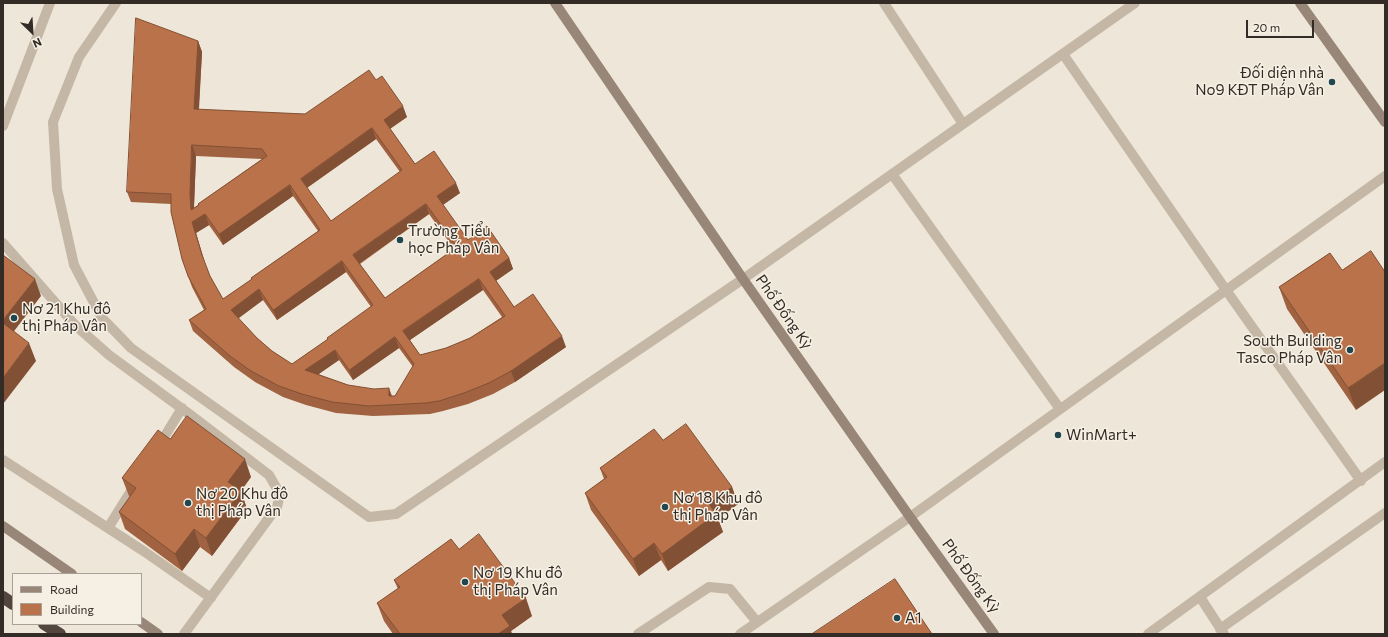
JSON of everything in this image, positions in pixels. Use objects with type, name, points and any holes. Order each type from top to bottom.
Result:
[{"type":"highway","points":[[3,597],[12,603]]},
{"type":"highway","points":[[46,625],[60,634]]},
{"type":"street","points":[[3,126],[50,3]]},
{"type":"street","points":[[116,3],[79,57],[53,122],[57,189],[74,265],[102,318],[131,348],[369,517],[396,514],[743,279],[1135,3]]},
{"type":"street","name":"Phố Đống Kỳ","points":[[555,3],[743,279],[994,634]]},
{"type":"street","points":[[884,3],[963,124]]},
{"type":"street","points":[[1300,3],[1385,122]]},
{"type":"street","points":[[1063,54],[1226,290],[1361,480]]},
{"type":"street","points":[[892,174],[1060,409]]},
{"type":"street","points":[[740,634],[910,517],[1385,176]]},
{"type":"street","points":[[3,242],[75,325],[109,354],[269,475],[280,494],[277,507],[184,634]]},
{"type":"street","points":[[153,455],[182,408]]},
{"type":"street","points":[[3,460],[108,528],[211,598]]},
{"type":"street","points":[[1148,634],[1385,462]]},
{"type":"street","points":[[108,528],[141,475]]},
{"type":"street","points":[[1200,597],[1222,631],[1385,513]]},
{"type":"street","points":[[3,526],[71,573]]},
{"type":"street","points":[[638,634],[709,587],[730,589],[757,622]]},
{"type":"street","points":[[142,623],[158,634]]},
{"type":"building","points":[[136,18],[198,41],[194,109],[305,114],[369,70],[376,80],[382,76],[403,106],[384,120],[415,164],[434,151],[456,183],[437,196],[468,240],[487,226],[509,258],[490,272],[514,307],[533,294],[562,336],[511,371],[489,383],[439,401],[369,406],[332,402],[302,394],[279,386],[251,371],[230,356],[189,320],[206,309],[188,276],[182,259],[171,212],[171,194],[127,192]],"holes":[[[372,128],[402,170],[331,221],[301,179]],[[192,145],[262,149],[267,156],[191,210],[190,195]],[[290,185],[320,230],[223,299],[210,276],[192,222],[205,214],[219,234]],[[426,204],[457,247],[385,298],[353,255]],[[342,261],[373,305],[292,364],[272,351],[257,338],[231,310],[259,289],[273,310]],[[479,279],[505,316],[470,338],[446,348],[420,355],[403,331]],[[395,337],[414,364],[395,396],[389,396],[389,388],[374,389],[348,385],[305,370],[335,350],[349,370]]]},
{"type":"building","name":"South Building Tasco Pháp Vân","points":[[1371,251],[1385,272],[1385,363],[1348,388],[1279,287],[1330,253],[1342,270]]},
{"type":"building","points":[[3,255],[35,279],[3,320]]},
{"type":"building","points":[[3,323],[29,343],[3,378]]},
{"type":"building","name":"Nơ 20 Khu đô thị Pháp Vân","points":[[187,416],[245,459],[228,482],[241,491],[206,538],[194,529],[175,554],[119,512],[136,488],[122,478],[158,430],[170,439]]},
{"type":"building","name":"Nơ 18 Khu đô thị Pháp Vân","points":[[686,424],[732,487],[709,504],[716,514],[662,554],[654,543],[633,559],[585,493],[607,477],[600,468],[654,429],[663,440]]},
{"type":"building","name":"Nơ 19 Khu đô thị Pháp Vân","points":[[479,534],[526,598],[502,615],[510,626],[498,634],[400,634],[377,603],[400,587],[394,580],[451,539],[459,549]]},
{"type":"building","points":[[895,579],[932,634],[812,634]]},
{"type":"place","name":"Đối diện nhà No9 KĐT Pháp Vân","points":[[1332,82]]},
{"type":"place","name":"Trường Tiểu học Pháp Vân","points":[[400,240]]},
{"type":"place","name":"Nơ 21 Khu đô thị Pháp Vân","points":[[14,318]]},
{"type":"place","name":"South Building Tasco Pháp Vân","points":[[1350,350]]},
{"type":"place","name":"WinMart+","points":[[1058,435]]},
{"type":"place","name":"Nơ 20 Khu đô thị Pháp Vân","points":[[188,503]]},
{"type":"place","name":"Nơ 18 Khu đô thị Pháp Vân","points":[[665,507]]},
{"type":"place","name":"Nơ 19 Khu đô thị Pháp Vân","points":[[465,582]]},
{"type":"place","name":"A1","points":[[897,618]]}]
